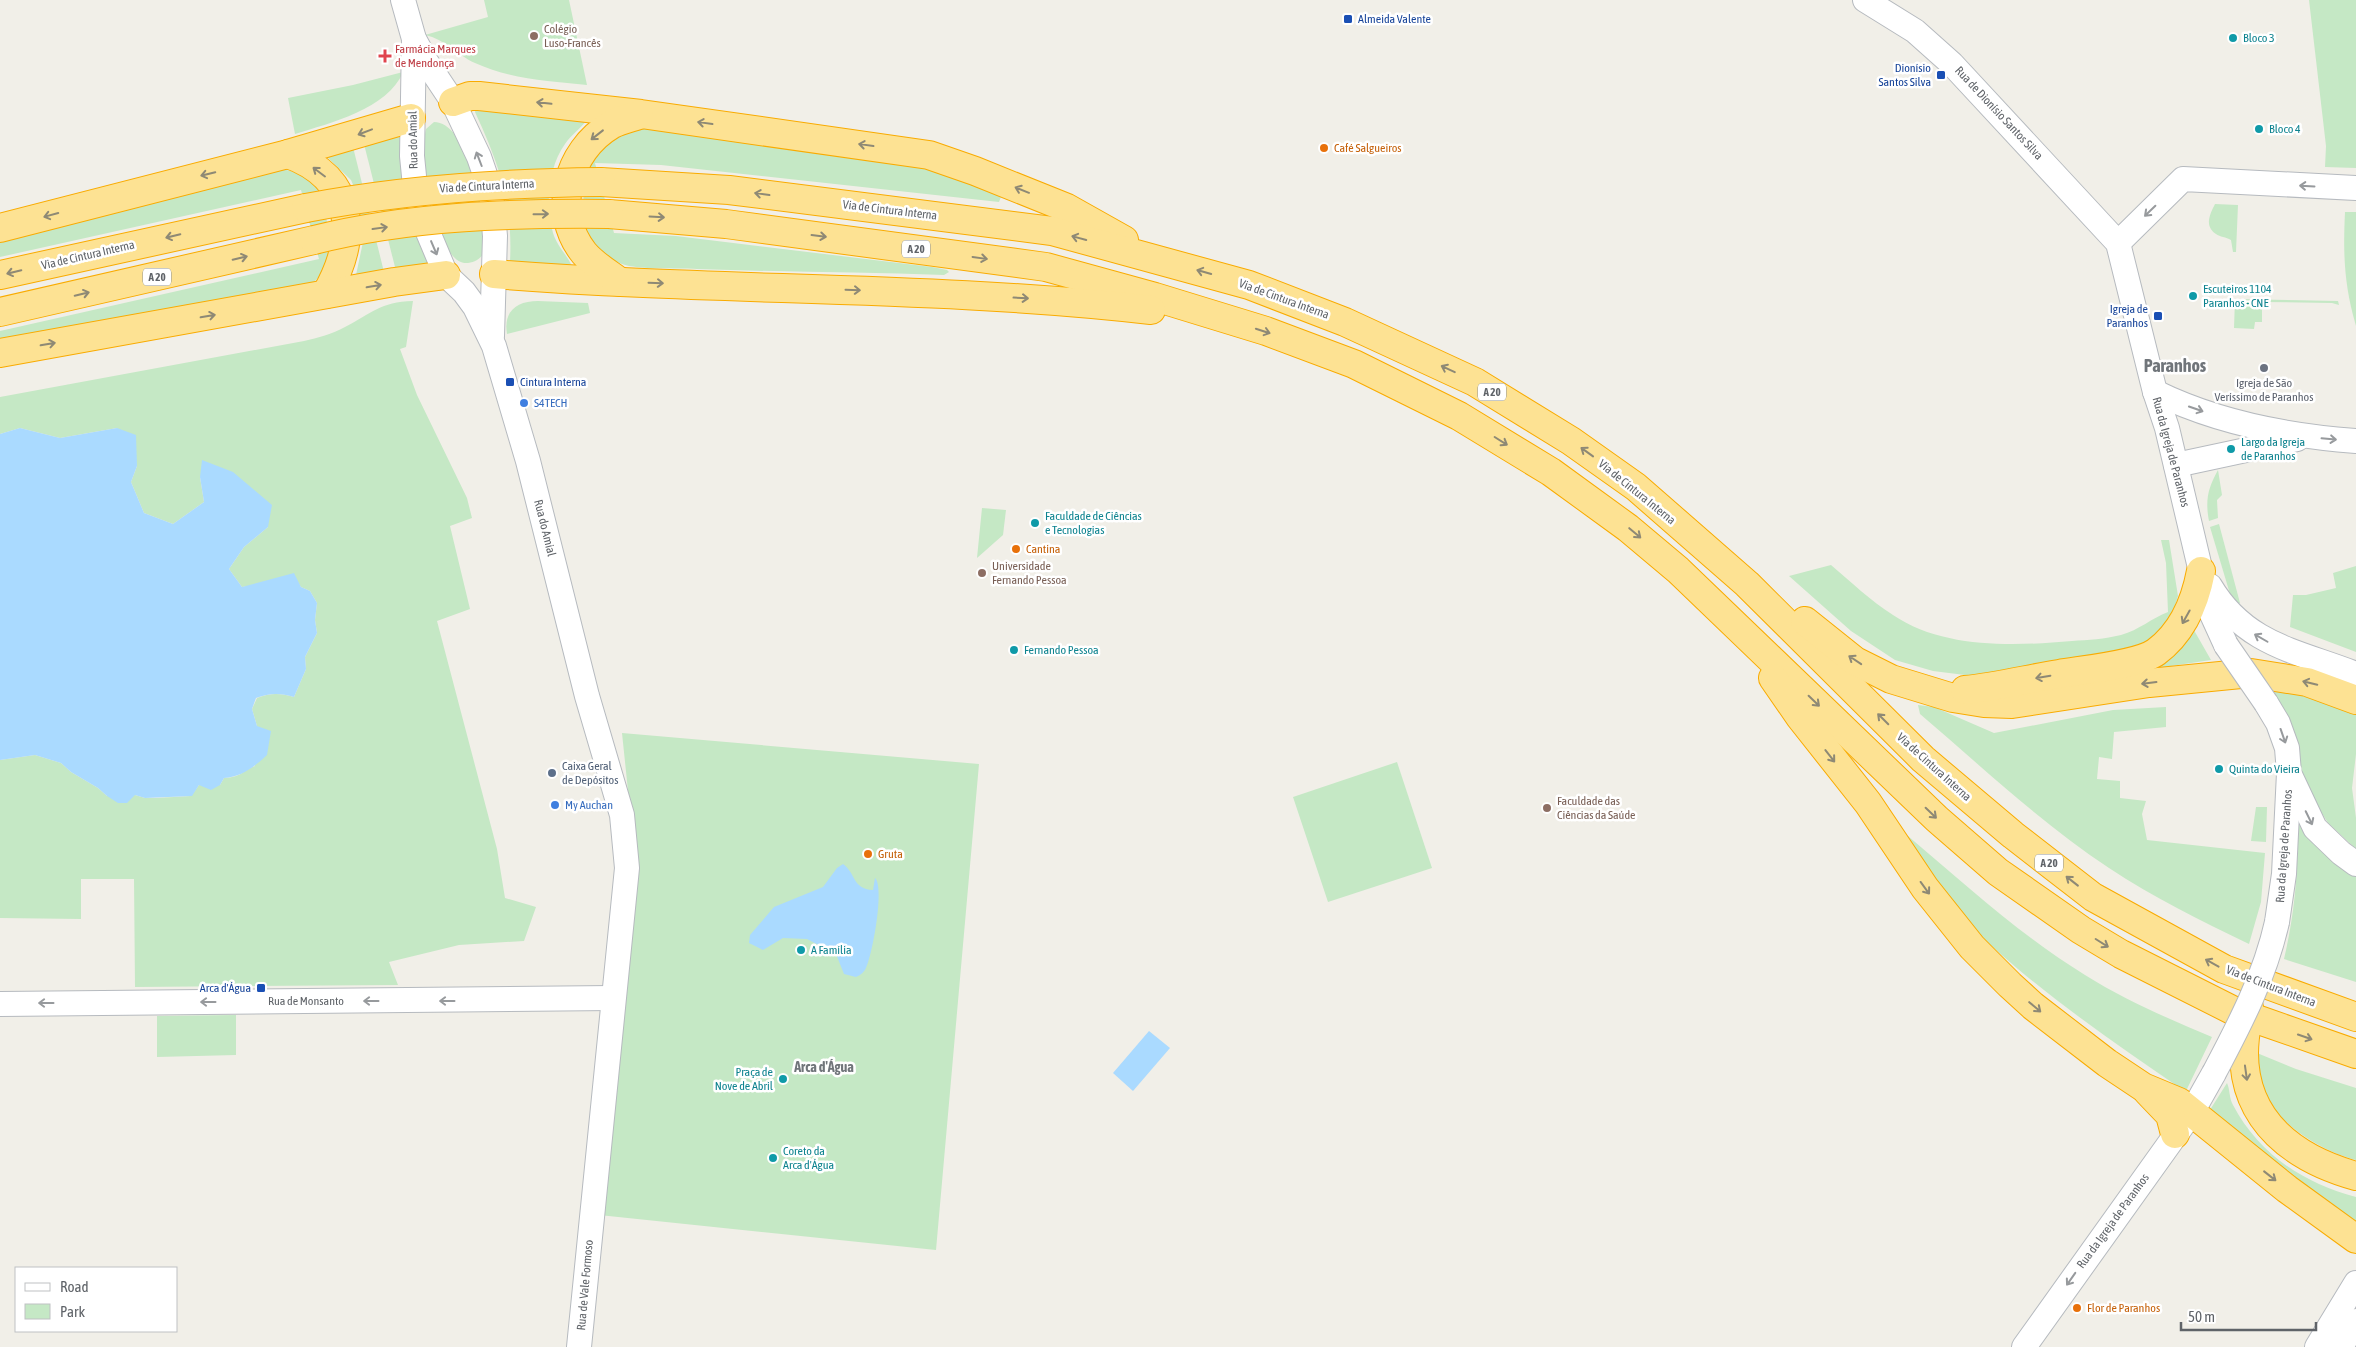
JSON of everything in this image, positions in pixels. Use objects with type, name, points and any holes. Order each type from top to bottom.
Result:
[{"type":"highway","points":[[453,102],[470,96],[479,96],[641,114],[929,155],[975,171],[1067,208],[1160,260]]},
{"type":"highway","points":[[620,282],[596,265],[577,242],[569,220],[566,197],[575,162],[585,145],[611,124],[641,114]]},
{"type":"highway","points":[[0,228],[288,154],[412,117]]},
{"type":"highway","points":[[288,154],[302,159],[334,183],[343,203],[346,235],[344,255],[326,294]]},
{"type":"highway","name":"Via de Cintura Interna","points":[[0,275],[306,208],[417,191],[466,186],[600,182],[729,190],[1042,230],[1248,285],[1345,322],[1475,382],[1571,441],[1636,487],[1747,584],[1923,759],[2013,835],[2093,897],[2224,969],[2356,1017]]},
{"type":"highway","name":"A 20","points":[[0,312],[314,240],[371,229],[516,215],[609,214],[726,224],[1046,267],[1217,316],[1354,364],[1459,416],[1551,472],[1628,528],[1678,570],[1937,819],[1998,872],[2081,930],[2121,954],[2248,1013],[2356,1054]]},
{"type":"highway","points":[[493,274],[620,282],[965,294],[1071,301],[1217,316]]},
{"type":"highway","points":[[0,353],[326,294],[447,276]]},
{"type":"highway","points":[[1915,688],[1966,690],[2127,662],[2155,653],[2178,629],[2186,617],[2196,597],[2202,571]]},
{"type":"highway","points":[[1747,584],[1806,621],[1856,661],[1891,679],[1915,688],[1953,698],[1984,703],[2012,704],[2149,683],[2251,673],[2307,682],[2356,700]]},
{"type":"highway","points":[[1741,631],[1800,717],[1868,803],[1925,888],[1972,947],[2033,1006],[2107,1063],[2143,1087],[2179,1102],[2238,1152],[2356,1239]]},
{"type":"highway","points":[[2248,1013],[2244,1053],[2248,1084],[2255,1105],[2271,1129],[2288,1145],[2320,1164],[2356,1176]]},
{"type":"highway","points":[[2143,1087],[2170,1115],[2176,1134]]},
{"type":"main road","name":"Rua do Amial","points":[[404,0],[414,39],[412,156],[417,206],[447,276],[475,307],[492,340],[528,461],[594,718],[622,815],[627,868],[613,998]]},
{"type":"main road","name":"Rua de Dionísio Santos Silva","points":[[1866,0],[1916,31],[1952,64],[2118,243]]},
{"type":"main road","name":"Rua do Amial","points":[[414,39],[453,102],[479,157],[491,192],[495,236],[492,340]]},
{"type":"main road","points":[[412,117],[421,108],[453,102]]},
{"type":"main road","points":[[2118,243],[2183,179],[2356,188]]},
{"type":"main road","name":"Rua da Igreja de Paranhos","points":[[2024,1347],[2192,1112],[2248,1013],[2266,962],[2277,922],[2284,874],[2289,773],[2287,748],[2278,723],[2226,645],[2210,610],[2176,465],[2155,392],[2118,243]]},
{"type":"main road","points":[[447,276],[482,278],[493,274]]},
{"type":"main road","points":[[2155,392],[2196,410],[2239,423],[2303,437],[2356,442]]},
{"type":"main road","points":[[2176,465],[2303,437]]},
{"type":"main road","points":[[2202,571],[2230,615],[2250,632],[2282,649],[2356,674]]},
{"type":"main road","points":[[2289,773],[2314,828],[2356,864]]},
{"type":"main road","name":"Rua de Monsanto","points":[[0,1004],[613,998]]},
{"type":"main road","name":"Rua de Vale Formoso","points":[[579,1347],[613,998]]},
{"type":"main road","points":[[2317,1347],[2356,1283]]},
{"type":"main road","points":[[2341,1347],[2356,1321]]},
{"type":"green space","name":"Colégio Luso-Francês","points":[[484,0],[569,0],[587,85],[502,73],[475,63],[439,40],[425,35],[488,17]]},
{"type":"green space","points":[[2309,0],[2356,0],[2356,168],[2325,167],[2326,146]]},
{"type":"green space","points":[[403,72],[385,96],[371,105],[341,119],[295,134],[288,98],[353,85]]},
{"type":"green space","points":[[476,108],[586,121],[567,141],[559,154],[550,187],[549,210],[553,233],[572,266],[510,262],[507,202],[491,149],[475,112]]},
{"type":"green space","points":[[434,122],[445,126],[455,135],[464,149],[477,184],[484,217],[484,253],[479,259],[471,263],[456,259],[447,247],[438,229],[432,207],[424,142],[426,129]]},
{"type":"green space","points":[[639,129],[653,129],[903,164],[950,175],[1002,194],[999,202],[661,165],[595,163],[614,233],[676,236],[932,267],[949,272],[944,275],[629,266],[608,257],[590,238],[584,216],[584,188],[591,165],[601,151],[614,140]]},
{"type":"green space","points":[[405,132],[431,265],[396,271],[364,144]]},
{"type":"green space","points":[[353,147],[384,272],[356,275],[363,242],[354,187],[351,180],[325,155]]},
{"type":"green space","points":[[274,168],[302,175],[316,186],[319,192],[325,211],[329,251],[323,270],[313,283],[0,342],[0,331],[319,259],[301,190],[0,257],[0,236]]},
{"type":"green space","points":[[2215,204],[2238,205],[2236,252],[2233,252],[2231,240],[2218,235],[2210,227],[2209,220]]},
{"type":"green space","points":[[2345,212],[2356,212],[2356,326],[2345,269]]},
{"type":"green space","points":[[2235,299],[2338,301],[2339,305],[2332,303],[2262,302],[2262,322],[2255,322],[2254,329],[2234,328]]},
{"type":"green space","points":[[413,301],[406,347],[400,349],[417,395],[467,498],[472,518],[450,526],[470,609],[437,621],[497,849],[505,898],[536,907],[524,941],[459,945],[389,962],[398,985],[135,987],[134,879],[81,879],[81,919],[0,918],[0,760],[35,755],[61,763],[107,796],[135,795],[145,798],[156,798],[191,796],[199,785],[220,785],[224,778],[238,775],[255,766],[257,726],[252,709],[257,698],[275,694],[294,697],[306,669],[305,657],[317,633],[315,620],[317,603],[310,591],[301,587],[296,580],[242,587],[229,569],[244,547],[268,527],[200,477],[204,502],[173,524],[144,513],[131,482],[137,466],[117,428],[60,438],[20,428],[0,434],[0,397],[309,340],[325,336],[384,306]]},
{"type":"green space","points":[[530,301],[588,303],[590,313],[507,334],[507,319],[513,309]]},
{"type":"green space","points":[[2218,470],[2222,495],[2217,500],[2218,518],[2209,521],[2208,494]]},
{"type":"green space","points":[[982,508],[1006,510],[1003,535],[977,558]]},
{"type":"green space","points":[[2219,524],[2240,603],[2233,604],[2210,527]]},
{"type":"green space","points":[[2161,540],[2169,540],[2178,596],[2173,613],[2150,646],[1973,676],[1933,671],[1895,660],[1851,631],[1789,576],[1831,565],[1869,598],[1893,615],[1913,626],[1934,634],[1956,639],[1980,643],[2027,644],[2096,639],[2128,633],[2168,612],[2166,563]]},
{"type":"green space","points":[[2356,566],[2356,652],[2290,627],[2293,595],[2306,595],[2336,588],[2333,573]]},
{"type":"green space","points":[[2191,625],[2211,660],[2030,687],[2140,666]]},
{"type":"green space","points":[[2268,688],[2293,688],[2356,713],[2356,754],[2352,788],[2356,818],[2356,849],[2328,823],[2310,794]]},
{"type":"green space","points":[[1918,705],[1934,707],[1994,733],[2113,710],[2166,707],[2166,727],[2114,732],[2112,759],[2099,757],[2097,779],[2120,781],[2120,798],[2146,801],[2142,814],[2147,840],[2265,853],[2261,902],[2249,944],[2160,899],[2084,851],[2012,794],[1920,714]]},
{"type":"green space","name":"Praça de Nove de Abril","points":[[622,733],[979,764],[936,1250],[599,1215],[635,858]]},
{"type":"green space","points":[[1397,762],[1432,868],[1328,902],[1293,797]]},
{"type":"green space","points":[[2256,807],[2267,807],[2266,842],[2251,841]]},
{"type":"green space","points":[[2297,819],[2312,841],[2356,876],[2356,982],[2284,959],[2295,889]]},
{"type":"green space","points":[[1903,836],[1908,836],[2016,927],[2061,960],[2131,1001],[2212,1037],[2187,1089],[2183,1090],[2094,1028],[2036,984],[1981,936],[1956,911],[1935,884]]},
{"type":"green space","points":[[236,1015],[236,1055],[157,1057],[157,1016]]},
{"type":"green space","points":[[2257,1053],[2296,1069],[2356,1088],[2356,1160],[2320,1146],[2296,1130],[2277,1112],[2262,1085]]},
{"type":"green space","points":[[2227,1083],[2232,1102],[2244,1122],[2269,1152],[2284,1164],[2318,1184],[2356,1197],[2356,1222],[2209,1117],[2208,1113]]},
{"type":"water","points":[[20,428],[60,438],[117,428],[136,435],[137,466],[131,482],[144,513],[173,524],[204,502],[200,477],[202,460],[233,472],[272,505],[268,527],[244,547],[229,569],[242,587],[294,573],[301,587],[310,591],[317,603],[315,620],[317,633],[305,657],[306,669],[294,697],[275,694],[256,698],[252,709],[257,726],[271,731],[267,755],[252,767],[236,776],[224,778],[220,785],[211,790],[199,785],[192,796],[145,798],[135,795],[127,803],[118,803],[98,788],[71,772],[61,763],[35,755],[0,760],[0,434]]},
{"type":"water","points":[[843,864],[861,887],[873,890],[875,878],[878,884],[878,908],[874,938],[868,963],[862,973],[856,977],[844,974],[836,954],[807,939],[783,938],[763,950],[749,943],[750,935],[774,907],[823,887],[837,868]]},
{"type":"water","points":[[1149,1031],[1170,1048],[1133,1091],[1113,1073]]},
{"type":"place","name":"Almeida Valente","points":[[1348,19]]},
{"type":"place","name":"Colégio Luso-Francês","points":[[534,36]]},
{"type":"place","name":"Bloco 3","points":[[2233,38]]},
{"type":"place","name":"Farmácia Marques de Mendonça","points":[[385,56]]},
{"type":"place","name":"Dionísio Santos Silva","points":[[1941,75]]},
{"type":"place","name":"Bloco 4","points":[[2259,129]]},
{"type":"place","name":"Café Salgueiros","points":[[1324,148]]},
{"type":"place","name":"Escuteiros 1104 Paranhos - CNE","points":[[2193,296]]},
{"type":"place","name":"Igreja de Paranhos","points":[[2158,316]]},
{"type":"place","name":"Igreja de São Veríssimo de Paranhos","points":[[2264,368]]},
{"type":"place","name":"Cintura Interna","points":[[510,382]]},
{"type":"place","name":"S4TECH","points":[[524,403]]},
{"type":"place","name":"Largo da Igreja de Paranhos","points":[[2231,449]]},
{"type":"place","name":"Faculdade de Ciências e Tecnologias","points":[[1035,523]]},
{"type":"place","name":"Cantina","points":[[1016,549]]},
{"type":"place","name":"Universidade Fernando Pessoa","points":[[982,573]]},
{"type":"place","name":"Fernando Pessoa","points":[[1014,650]]},
{"type":"place","name":"Quinta do Vieira","points":[[2219,769]]},
{"type":"place","name":"Caixa Geral de Depósitos","points":[[552,773]]},
{"type":"place","name":"My Auchan","points":[[555,805]]},
{"type":"place","name":"Faculdade das Ciências da Saúde","points":[[1547,808]]},
{"type":"place","name":"Gruta","points":[[868,854]]},
{"type":"place","name":"A Família","points":[[801,950]]},
{"type":"place","name":"Arca d'Água","points":[[261,988]]},
{"type":"place","name":"Praça de Nove de Abril","points":[[783,1079]]},
{"type":"place","name":"Coreto da Arca d'Água","points":[[773,1158]]},
{"type":"place","name":"Flor de Paranhos","points":[[2077,1308]]},
{"type":"district","name":"Paranhos","points":[[2175,365]]},
{"type":"district","name":"Arca d'Água","points":[[824,1067]]}]
